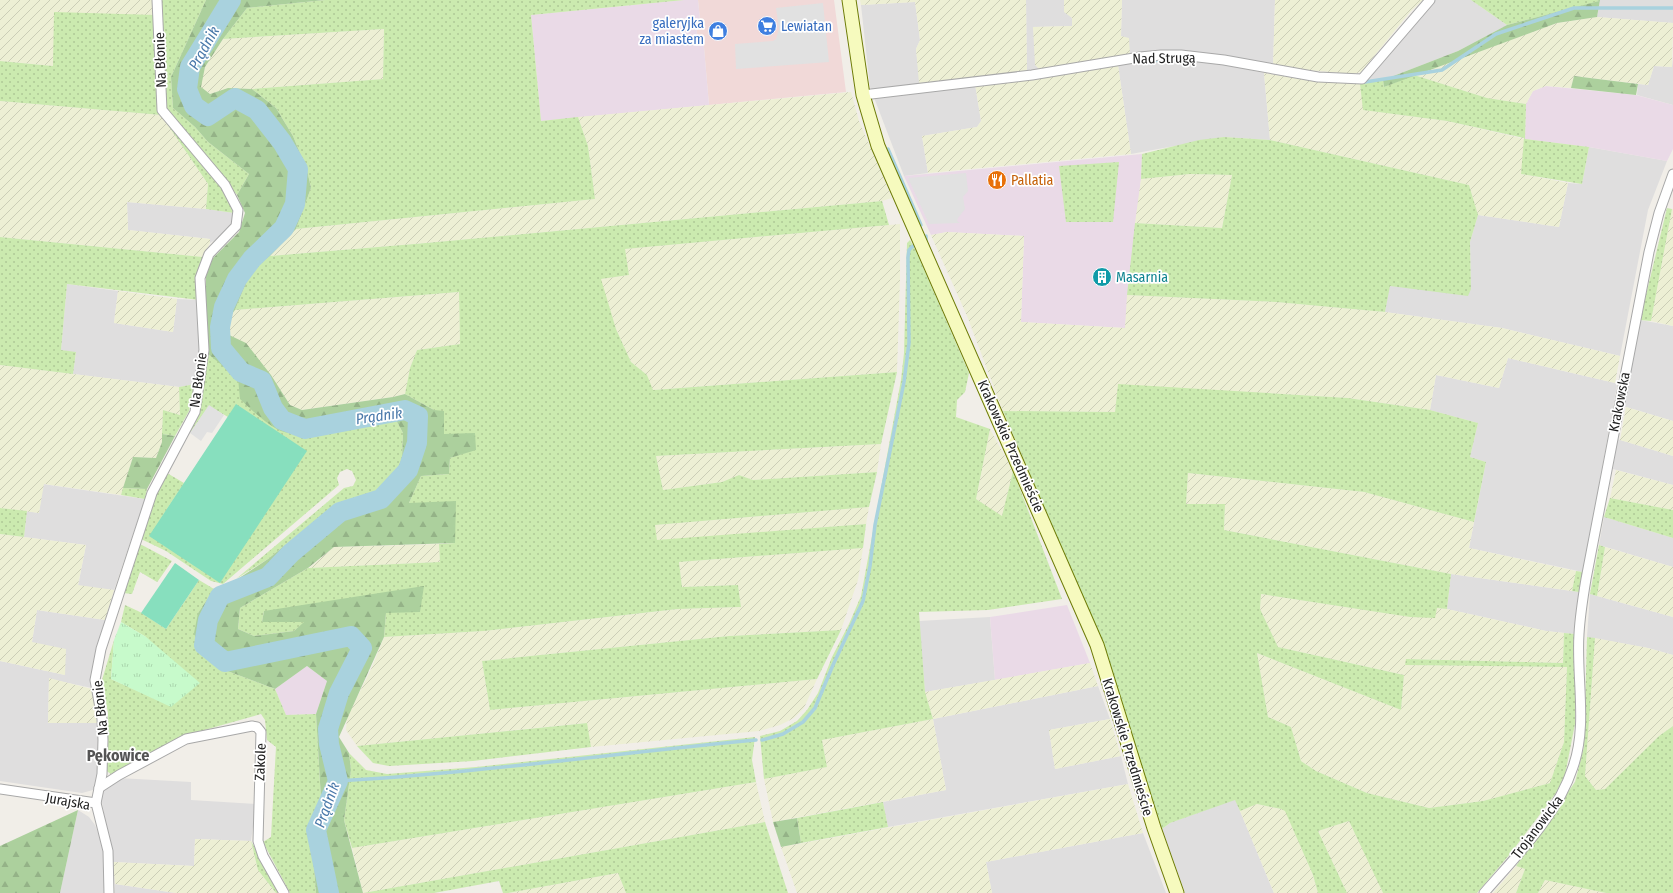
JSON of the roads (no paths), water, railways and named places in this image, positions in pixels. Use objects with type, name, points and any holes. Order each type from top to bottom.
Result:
[{"type":"main road","name":"Krakowskie Przedmieście","points":[[848,0],[863,95],[873,131],[1097,644],[1154,828],[1177,893]]},
{"type":"street","name":"Na Błonie","points":[[96,804],[102,774],[104,740],[95,680],[101,650],[152,493],[195,412],[204,350],[200,278],[209,254],[236,226],[238,210],[225,185],[162,110],[157,0]]},
{"type":"street","name":"Nad Strugą","points":[[863,95],[1032,75],[1140,57],[1161,55],[1181,55],[1224,60],[1318,77],[1362,78],[1430,0]]},
{"type":"street","name":"Krakowska","points":[[1579,634],[1586,579],[1633,328],[1659,213],[1673,174]]},
{"type":"street","name":"Trojanowicka","points":[[1484,893],[1546,818],[1564,790],[1574,766],[1580,725],[1579,634]]},
{"type":"street","name":"Zakole","points":[[99,788],[119,775],[186,740],[252,726],[257,727],[261,732],[258,841],[263,856],[284,893]]},
{"type":"street","name":"Jurajska","points":[[0,789],[96,804],[108,851],[109,893]]},
{"type":"waterway","name":"Prądnik","points":[[231,0],[190,67],[187,89],[194,106],[208,116],[235,98],[257,110],[282,142],[298,169],[295,204],[284,228],[252,259],[237,279],[224,307],[220,327],[221,348],[241,372],[262,381],[273,408],[282,420],[305,429],[405,410],[418,416],[417,443],[408,470],[381,499],[340,512],[291,553],[268,577],[220,596],[208,620],[204,645],[225,662],[351,636],[362,648],[339,693],[328,729],[329,744],[338,781],[316,830],[329,893]]},
{"type":"waterway","points":[[1365,82],[1442,70],[1496,34],[1574,8],[1673,8]]},
{"type":"waterway","points":[[1135,62],[1177,59],[1188,61]]},
{"type":"waterway","points":[[888,149],[921,225]]},
{"type":"waterway","points":[[926,236],[926,241]]},
{"type":"waterway","points":[[762,740],[783,734],[803,722],[815,708],[863,601],[870,566],[875,525],[904,382],[909,343],[908,257],[909,250],[913,246]]},
{"type":"waterway","points":[[338,781],[495,768],[756,740]]},
{"type":"place","name":"Lewiatan","points":[[767,26]]},
{"type":"place","name":"galeryjka za miastem","points":[[718,31]]},
{"type":"place","name":"Pallatia","points":[[997,180]]},
{"type":"place","name":"Masarnia","points":[[1102,277]]},
{"type":"district","name":"Pękowice","points":[[118,755]]}]
